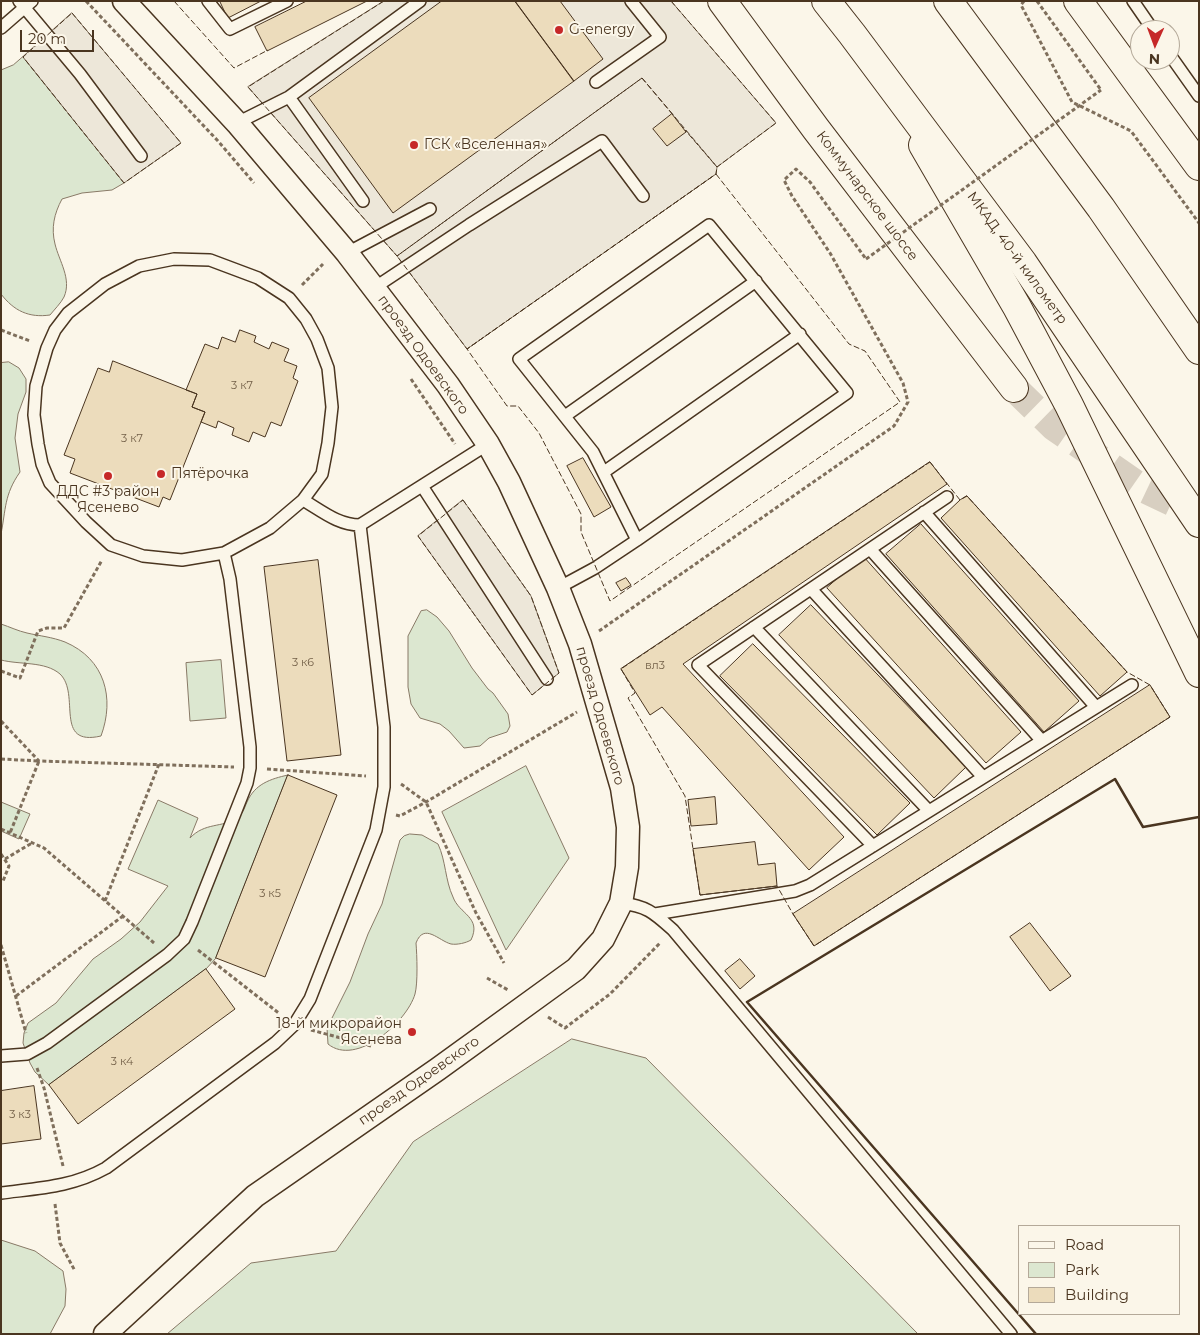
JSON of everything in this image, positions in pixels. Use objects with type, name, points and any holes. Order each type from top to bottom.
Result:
[{"type":"main road","name":"Коммунарское шоссе","points":[[722,1],[816,129],[1014,388]]},
{"type":"main road","name":"МКАД, 40-й километр","points":[[826,1],[1023,263],[1199,523]]},
{"type":"main road","points":[[948,1],[1102,208],[1199,350]]},
{"type":"main road","points":[[1078,1],[1199,166]]},
{"type":"main road","points":[[881,72],[1017,307],[1069,405],[1199,673]]},
{"type":"street","name":"проезд Одоевского","points":[[105,1334],[255,1196],[438,1069],[576,969],[603,939],[621,903],[628,867],[628,827],[622,788],[580,644],[558,588],[509,482],[488,444],[448,385],[347,253],[237,123],[124,1]]},
{"type":"lane","points":[[208,1],[230,29],[287,1]]},
{"type":"lane","points":[[237,123],[289,97],[420,1]]},
{"type":"lane","points":[[596,82],[660,37],[631,1]]},
{"type":"lane","points":[[1133,1],[1146,20]]},
{"type":"lane","points":[[1,28],[25,4],[141,156]]},
{"type":"lane","points":[[1180,68],[1199,96]]},
{"type":"lane","points":[[289,97],[363,201]]},
{"type":"lane","points":[[374,288],[469,224],[602,141],[643,196]]},
{"type":"lane","points":[[347,253],[430,209]]},
{"type":"lane","points":[[558,588],[595,568],[638,540],[847,393],[709,225],[519,359],[593,452],[638,540]]},
{"type":"lane","points":[[174,259],[210,260],[258,278],[290,298],[306,319],[317,339],[328,368],[332,407],[322,474],[303,500],[270,528],[224,553],[182,560],[143,556],[111,545],[86,522],[50,483],[42,464],[34,415],[36,386],[47,348],[55,330],[68,313],[105,284],[139,266],[174,259]]},
{"type":"lane","points":[[564,416],[756,281]]},
{"type":"lane","points":[[604,472],[800,334]]},
{"type":"lane","points":[[303,500],[337,520],[349,525],[360,526],[488,444]]},
{"type":"lane","points":[[422,486],[546,679]]},
{"type":"lane","points":[[873,846],[698,665],[947,497]]},
{"type":"lane","points":[[924,512],[1096,707]]},
{"type":"lane","points":[[1,1193],[67,1184],[88,1178],[106,1168],[275,1043],[294,1025],[310,1000],[376,830],[380,814],[384,777],[384,727],[360,526]]},
{"type":"lane","points":[[870,549],[1042,741]]},
{"type":"lane","points":[[1,1056],[27,1054],[47,1043],[167,955],[184,939],[192,922],[247,783],[250,768],[250,747],[230,579],[224,553]]},
{"type":"lane","points":[[811,588],[983,778]]},
{"type":"lane","points":[[754,627],[929,811]]},
{"type":"lane","points":[[655,914],[795,891],[810,885],[1132,685]]},
{"type":"lane","points":[[621,903],[639,905],[655,914],[679,938],[1011,1334]]},
{"type":"path","points":[[86,1],[218,141],[255,184]]},
{"type":"path","points":[[1024,1],[1021,5],[1072,102],[1131,131],[1199,223]]},
{"type":"path","points":[[796,168],[810,182],[866,259],[1101,90],[1038,2]]},
{"type":"path","points":[[317,257],[326,269]]},
{"type":"path","points":[[290,298],[323,264]]},
{"type":"path","points":[[1,330],[47,348]]},
{"type":"path","points":[[408,376],[465,459]]},
{"type":"path","points":[[1,671],[20,678],[38,631],[47,628],[64,628],[111,545]]},
{"type":"path","points":[[380,814],[400,816],[596,701]]},
{"type":"path","points":[[2,722],[39,761]]},
{"type":"path","points":[[1,759],[250,768],[384,777],[404,785],[426,802],[476,913],[504,963]]},
{"type":"path","points":[[10,833],[39,761]]},
{"type":"path","points":[[105,901],[159,764]]},
{"type":"path","points":[[1,829],[44,848],[167,955]]},
{"type":"path","points":[[5,859],[32,843]]},
{"type":"path","points":[[1,854],[9,866],[1,882]]},
{"type":"path","points":[[16,996],[123,916]]},
{"type":"path","points":[[184,939],[294,1025],[371,1046]]},
{"type":"path","points":[[52,1186],[60,1243],[75,1271]]},
{"type":"green space","points":[[23,57],[124,183],[112,190],[82,193],[62,199],[55,216],[53,232],[66,277],[66,290],[63,299],[50,315],[42,316],[22,312],[11,305],[1,294],[1,70],[13,65]]},
{"type":"green space","points":[[9,362],[19,368],[26,379],[26,392],[18,414],[15,438],[20,472],[8,495],[1,534],[1,363]]},
{"type":"green space","points":[[427,610],[437,617],[449,631],[472,668],[508,714],[510,726],[507,732],[489,738],[480,746],[464,748],[440,724],[420,718],[411,704],[408,687],[408,636],[421,611]]},
{"type":"green space","points":[[1,624],[65,642],[79,649],[98,669],[106,694],[107,708],[101,736],[86,737],[77,734],[72,726],[70,717],[69,694],[66,683],[60,674],[40,665],[1,660]]},
{"type":"green space","points":[[221,660],[226,718],[190,721],[186,663]]},
{"type":"green space","points":[[526,766],[569,858],[506,950],[442,812]]},
{"type":"green space","points":[[288,775],[216,958],[206,969],[49,1085],[35,1072],[30,1063],[23,1043],[24,1033],[28,1023],[56,1003],[93,959],[121,939],[140,922],[168,886],[128,869],[158,800],[198,818],[190,838],[208,827],[236,818],[242,813],[254,791],[264,783]]},
{"type":"green space","points":[[1,802],[30,814],[19,839],[1,831]]},
{"type":"green space","points":[[410,834],[422,835],[438,844],[443,857],[450,891],[456,903],[472,921],[474,932],[471,940],[456,944],[451,944],[427,933],[419,937],[416,943],[417,976],[415,994],[402,1017],[379,1038],[366,1046],[352,1050],[339,1050],[328,1044],[327,1028],[350,982],[368,934],[382,904],[400,840]]},
{"type":"green space","points":[[572,1039],[646,1058],[918,1334],[167,1334],[251,1263],[336,1251],[413,1142]]},
{"type":"green space","points":[[1,1240],[35,1251],[63,1271],[66,1289],[65,1306],[50,1334],[1,1334]]},
{"type":"shaded area","points":[[384,1],[671,1],[776,123],[717,167],[716,174],[467,349],[397,256],[248,87]]},
{"type":"shaded area","points":[[72,13],[181,143],[124,183],[23,57]]},
{"type":"shaded area","points":[[463,500],[531,596],[559,673],[532,695],[418,536]]},
{"type":"building","points":[[220,1],[261,1],[228,18]]},
{"type":"building","points":[[307,1],[367,1],[267,51],[255,27]]},
{"type":"building","name":"ГСК «Вселенная»","points":[[442,1],[515,1],[574,81],[393,213],[309,98]]},
{"type":"building","name":"G-energy","points":[[515,1],[560,1],[603,59],[574,81]]},
{"type":"building","points":[[672,114],[686,132],[667,146],[653,129]]},
{"type":"building","points":[[240,330],[256,336],[254,342],[269,349],[272,342],[289,349],[284,361],[297,366],[293,378],[298,381],[281,426],[271,422],[265,437],[253,432],[249,442],[232,435],[234,428],[218,421],[216,428],[201,422],[205,412],[192,407],[197,394],[186,390],[205,344],[218,349],[222,337],[235,342]]},
{"type":"building","points":[[113,361],[197,394],[192,407],[205,412],[170,500],[163,497],[159,507],[70,473],[75,459],[64,455],[98,368],[109,372]]},
{"type":"building","points":[[583,458],[611,507],[594,517],[567,466]]},
{"type":"building","points":[[930,462],[947,484],[683,664],[844,837],[809,870],[662,707],[650,715],[621,669]]},
{"type":"building","points":[[967,496],[1127,672],[1100,696],[941,518]]},
{"type":"building","points":[[921,524],[1079,701],[1044,732],[886,554]]},
{"type":"building","points":[[863,556],[1021,732],[986,763],[827,588]]},
{"type":"building","points":[[318,560],[341,755],[287,761],[264,567]]},
{"type":"building","points":[[626,578],[631,585],[621,591],[616,583]]},
{"type":"building","points":[[811,605],[966,767],[934,798],[779,635]]},
{"type":"building","points":[[753,644],[910,803],[877,835],[720,676]]},
{"type":"building","points":[[1150,685],[1170,717],[814,946],[793,914]]},
{"type":"building","points":[[288,775],[337,795],[265,977],[216,958]]},
{"type":"building","points":[[715,797],[717,824],[691,826],[688,800]]},
{"type":"building","points":[[755,842],[758,865],[775,863],[777,886],[700,895],[693,849]]},
{"type":"building","points":[[1030,923],[1071,976],[1050,991],[1010,937]]},
{"type":"building","points":[[740,959],[755,976],[740,989],[725,971]]},
{"type":"building","points":[[206,969],[235,1009],[78,1124],[49,1085]]},
{"type":"building","points":[[34,1086],[41,1139],[1,1144],[1,1091]]},
{"type":"tunnel","points":[[1014,388],[1054,427],[1142,488],[1199,515]]},
{"type":"fence","points":[[174,1],[234,68],[268,50]]},
{"type":"fence","points":[[384,1],[248,87],[397,256],[642,78],[674,116]]},
{"type":"fence","points":[[671,1],[776,123],[717,167],[685,130]]},
{"type":"fence","points":[[72,13],[181,143],[124,183],[23,57],[72,13]]},
{"type":"fence","points":[[642,78],[717,167],[716,174],[467,349],[397,256],[642,78]]},
{"type":"fence","points":[[716,174],[849,344],[865,351],[900,402],[610,601],[581,532],[581,514],[539,433],[518,406],[507,406],[467,349],[716,174]]},
{"type":"fence","points":[[930,462],[960,500],[967,496],[1127,672],[1150,685],[1170,717],[814,946],[777,886],[700,895],[685,796],[628,698],[635,693],[621,669],[930,462]]},
{"type":"fence","points":[[463,500],[531,596],[559,673],[532,695],[418,536],[463,500]]},
{"type":"wall","points":[[1018,1313],[747,1002],[1115,779],[1143,827],[1199,817]]},
{"type":"wall","points":[[1019,1315],[1036,1334]]},
{"type":"place","name":"G-energy","points":[[559,30]]},
{"type":"place","name":"ГСК «Вселенная»","points":[[414,145]]},
{"type":"place","name":"Пятёрочка","points":[[161,474]]},
{"type":"place","name":"ДДС #3 район Ясенево","points":[[108,476]]},
{"type":"place","name":"18-й микрорайон Ясенева","points":[[412,1032]]}]
